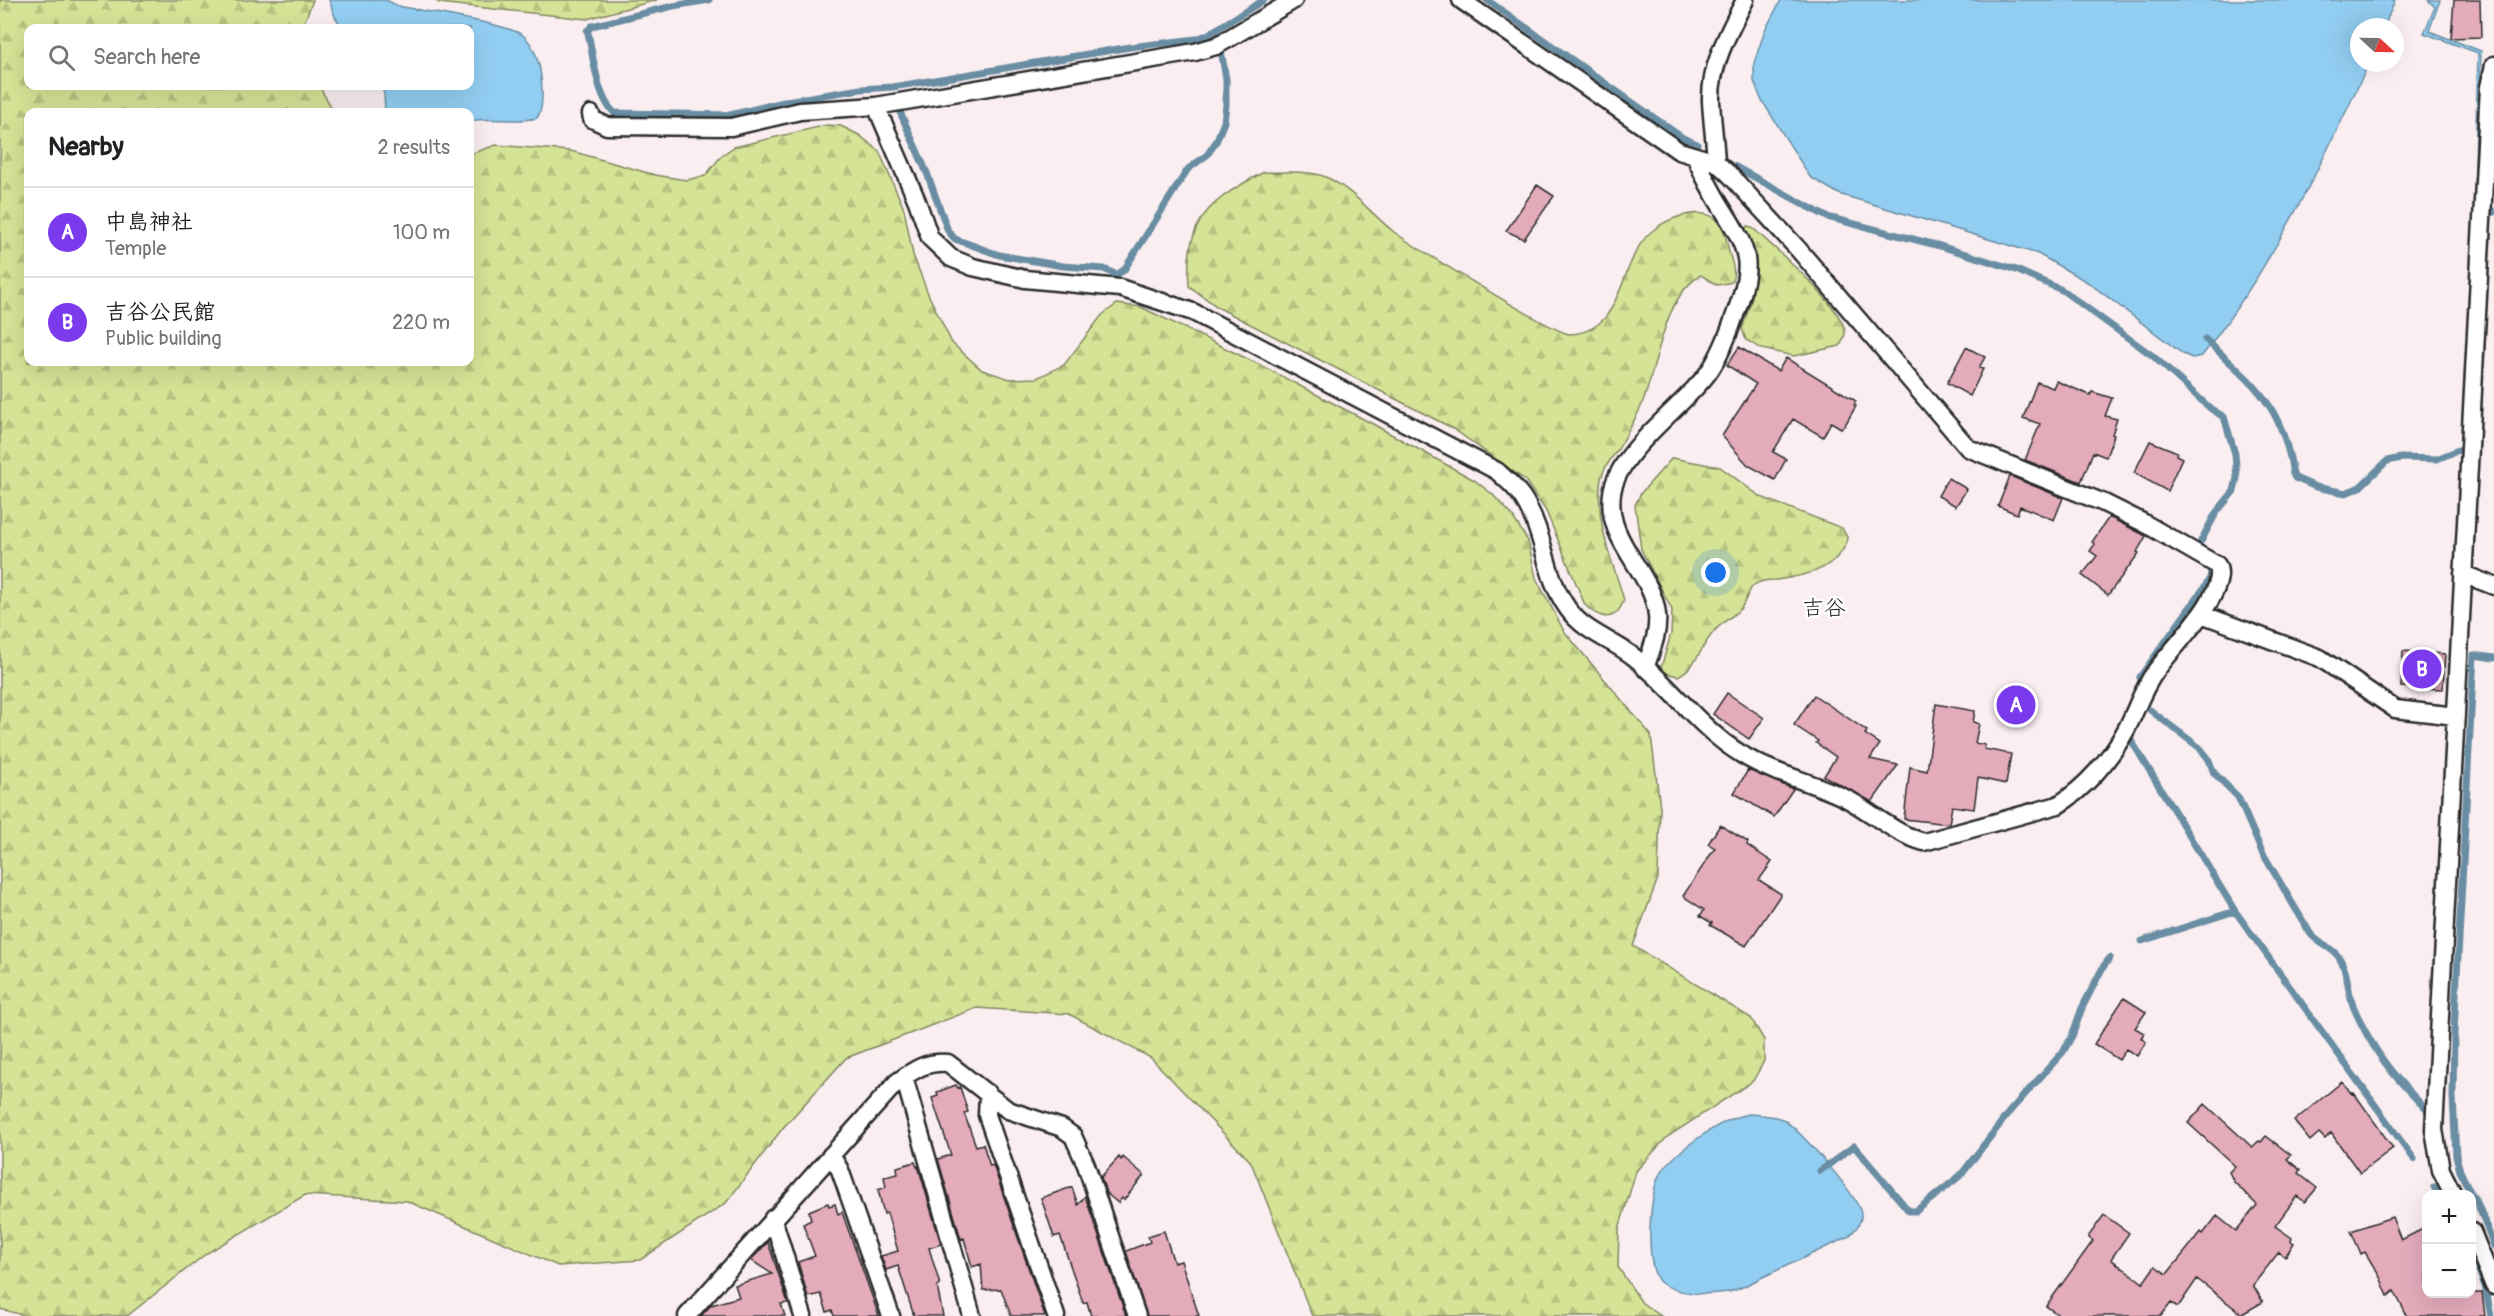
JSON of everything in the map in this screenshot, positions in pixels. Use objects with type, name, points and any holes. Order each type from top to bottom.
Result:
[{"type":"street","points":[[591,114],[596,122],[606,126],[731,127],[800,111],[876,106],[1195,52],[1216,46],[1294,0]]},
{"type":"street","points":[[876,106],[917,201],[930,238],[951,258],[973,267],[1025,279],[1120,288],[1193,312],[1473,457],[1511,483],[1527,503],[1535,522],[1549,574],[1569,610],[1589,630],[1634,656],[1721,741],[1743,756],[1769,769],[1849,800],[1911,839],[1924,842],[2058,805],[2085,786],[2117,744],[2154,674],[2202,614],[2221,580],[2221,571],[2217,565],[2104,503],[1968,448],[1798,249],[1716,162],[1679,151],[1461,0]]},
{"type":"street","points":[[1716,162],[1711,101],[1715,68],[1723,45],[1745,0]]},
{"type":"street","points":[[2451,1190],[2441,1170],[2434,1130],[2489,87],[2494,65]]},
{"type":"street","points":[[1645,668],[1657,633],[1657,614],[1651,594],[1619,538],[1612,513],[1612,495],[1616,478],[1627,460],[1708,373],[1731,329],[1746,276],[1746,258],[1737,236],[1695,156]]},
{"type":"street","points":[[2463,574],[2494,586]]},
{"type":"street","points":[[2202,614],[2320,658],[2395,709],[2456,716]]},
{"type":"street","points":[[687,1316],[703,1309],[773,1218],[897,1082],[921,1066],[936,1062],[948,1063],[1008,1110],[1062,1128],[1073,1136],[1086,1165],[1137,1316]]},
{"type":"street","points":[[904,1077],[972,1316]]},
{"type":"street","points":[[988,1093],[987,1115],[1056,1316]]},
{"type":"street","points":[[831,1155],[840,1170],[891,1316]]},
{"type":"street","points":[[773,1218],[803,1316]]},
{"type":"street","points":[[2476,1242],[2494,1286]]},
{"type":"green space","points":[[0,0],[313,0],[304,24],[24,24],[24,90],[321,90],[332,108],[24,108],[24,366],[474,366],[474,153],[496,145],[571,151],[655,175],[686,180],[705,176],[722,155],[734,147],[827,125],[841,126],[859,135],[879,151],[904,209],[913,255],[929,296],[952,343],[982,370],[1010,379],[1037,378],[1064,365],[1102,315],[1117,304],[1141,307],[1260,365],[1474,480],[1492,494],[1511,514],[1528,541],[1536,578],[1564,631],[1651,735],[1660,807],[1658,878],[1633,946],[1751,1018],[1764,1040],[1764,1061],[1753,1081],[1667,1137],[1636,1171],[1619,1229],[1618,1267],[1642,1303],[1661,1316],[1312,1316],[1251,1162],[1151,1058],[1069,1014],[977,1008],[846,1058],[782,1129],[726,1203],[640,1260],[558,1266],[407,1201],[305,1195],[207,1253],[127,1316],[26,1316],[0,1309]]},
{"type":"green space","points":[[435,0],[657,0],[587,19],[439,3]]},
{"type":"green space","points":[[1264,172],[1309,173],[1333,181],[1351,193],[1385,225],[1406,240],[1514,306],[1570,334],[1589,330],[1603,320],[1613,306],[1643,240],[1656,228],[1688,214],[1705,214],[1719,222],[1724,232],[1733,267],[1732,282],[1717,285],[1701,275],[1677,300],[1662,336],[1640,409],[1602,475],[1599,500],[1603,530],[1624,600],[1616,613],[1606,617],[1601,616],[1585,605],[1546,511],[1525,480],[1452,428],[1219,308],[1189,286],[1191,244],[1196,228],[1204,215],[1215,203]]},
{"type":"green space","points":[[1748,226],[1791,263],[1833,309],[1842,322],[1845,333],[1840,346],[1794,356],[1762,349],[1746,340],[1742,329],[1752,298],[1753,282],[1743,230]]},
{"type":"green space","points":[[1672,458],[1720,467],[1761,497],[1842,528],[1848,539],[1836,558],[1819,570],[1754,585],[1740,609],[1715,630],[1694,663],[1678,676],[1666,673],[1661,668],[1671,634],[1672,610],[1641,549],[1635,505],[1641,493]]},
{"type":"water","points":[[329,0],[386,0],[398,6],[464,18],[516,31],[528,40],[538,61],[542,93],[539,114],[537,118],[521,120],[474,121],[474,108],[385,108],[382,90],[474,90],[474,24],[340,24]]},
{"type":"water","points":[[1781,0],[2395,0],[2388,18],[2350,18],[2350,72],[2365,72],[2314,177],[2273,251],[2251,287],[2202,356],[2192,358],[2183,354],[2089,283],[2038,254],[1839,194],[1810,177],[1761,99],[1754,81],[1754,63],[1765,30]]},
{"type":"water","points":[[2428,0],[2440,0],[2429,31],[2481,51],[2476,199],[2474,202],[2478,53],[2424,33],[2435,7]]},
{"type":"water","points":[[1749,1114],[1782,1119],[1801,1135],[1850,1193],[1861,1214],[1859,1224],[1848,1237],[1733,1291],[1711,1294],[1693,1293],[1668,1287],[1661,1283],[1656,1275],[1650,1247],[1653,1196],[1660,1174],[1677,1155],[1700,1136],[1726,1122]]},
{"type":"building","points":[[2454,0],[2480,0],[2481,37],[2451,38]]},
{"type":"building","points":[[1537,185],[1554,196],[1524,239],[1506,231]]},
{"type":"building","points":[[1739,347],[1778,371],[1786,358],[1856,401],[1854,405],[1856,406],[1845,425],[1841,428],[1831,422],[1823,437],[1793,419],[1773,452],[1786,459],[1775,480],[1748,465],[1722,436],[1756,384],[1727,365]]},
{"type":"building","points":[[1966,347],[1985,357],[1979,368],[1983,369],[1970,396],[1947,383]]},
{"type":"building","points":[[2056,381],[2090,395],[2092,392],[2112,398],[2105,416],[2117,419],[2106,457],[2093,452],[2081,482],[2025,460],[2040,424],[2023,418],[2037,382],[2053,388]]},
{"type":"building","points":[[2150,441],[2177,452],[2176,455],[2182,458],[2167,491],[2134,473]]},
{"type":"building","points":[[2010,476],[2063,498],[2054,520],[2020,506],[2017,514],[1998,506]]},
{"type":"building","points":[[1948,478],[1967,489],[1956,506],[1938,496]]},
{"type":"building","points":[[2109,517],[2146,536],[2137,552],[2139,553],[2108,595],[2082,575],[2097,556],[2090,551],[2095,544],[2092,542]]},
{"type":"building","points":[[2403,651],[2445,654],[2443,689],[2401,687]]},
{"type":"building","points":[[1727,693],[1764,718],[1749,739],[1713,714]]},
{"type":"building","points":[[1814,695],[1867,731],[1865,734],[1880,744],[1870,759],[1898,765],[1872,802],[1824,776],[1836,757],[1816,743],[1818,741],[1794,725]]},
{"type":"building","points":[[1936,704],[1975,711],[1973,722],[1979,724],[1975,743],[1985,745],[1984,749],[2011,754],[2006,784],[1978,778],[1974,809],[1952,806],[1949,824],[1904,819],[1910,767],[1927,771]]},
{"type":"building","points":[[1748,770],[1793,789],[1774,817],[1734,793]]},
{"type":"building","points":[[1720,825],[1748,842],[1747,845],[1772,862],[1759,880],[1781,894],[1746,946],[1710,925],[1712,923],[1700,916],[1704,910],[1683,896],[1715,848],[1708,844]]},
{"type":"building","points":[[2124,998],[2146,1012],[2135,1028],[2144,1033],[2141,1038],[2146,1042],[2137,1056],[2126,1049],[2119,1060],[2094,1044]]},
{"type":"building","points":[[2342,1082],[2352,1094],[2354,1093],[2393,1148],[2360,1173],[2331,1133],[2325,1139],[2319,1133],[2310,1141],[2294,1121]]},
{"type":"building","points":[[956,1085],[960,1087],[968,1112],[964,1113],[976,1146],[983,1144],[990,1166],[993,1165],[1045,1316],[1011,1316],[1001,1289],[983,1290],[981,1264],[972,1267],[964,1238],[961,1239],[938,1159],[951,1155],[932,1098],[938,1096],[937,1092]]},
{"type":"building","points":[[2205,1104],[2252,1147],[2266,1136],[2291,1155],[2287,1159],[2300,1170],[2298,1173],[2317,1188],[2305,1202],[2297,1196],[2275,1226],[2292,1238],[2291,1241],[2294,1243],[2285,1257],[2279,1252],[2253,1285],[2263,1302],[2242,1314],[2197,1279],[2178,1307],[2171,1303],[2161,1316],[2060,1316],[2046,1306],[2093,1241],[2088,1237],[2104,1215],[2129,1233],[2111,1259],[2143,1283],[2155,1266],[2167,1274],[2217,1216],[2236,1231],[2257,1205],[2234,1182],[2229,1172],[2235,1166],[2188,1123]]},
{"type":"building","points":[[1119,1157],[1121,1160],[1123,1157],[1144,1175],[1124,1200],[1122,1198],[1118,1203],[1106,1193],[1101,1177]]},
{"type":"building","points":[[915,1162],[941,1244],[929,1248],[940,1285],[937,1286],[943,1316],[914,1316],[898,1266],[886,1270],[881,1256],[898,1251],[878,1190],[886,1187],[884,1177],[898,1174],[897,1167]]},
{"type":"building","points":[[1072,1187],[1078,1205],[1085,1196],[1126,1316],[1091,1316],[1087,1302],[1083,1303],[1060,1235],[1054,1237],[1041,1198]]},
{"type":"building","points":[[828,1203],[829,1206],[835,1204],[838,1214],[842,1212],[879,1316],[834,1316],[832,1310],[827,1312],[821,1294],[808,1297],[798,1262],[815,1256],[803,1224],[811,1220],[809,1211]]},
{"type":"building","points":[[2392,1217],[2401,1240],[2422,1230],[2422,1298],[2476,1298],[2476,1293],[2482,1293],[2485,1316],[2407,1316],[2394,1291],[2388,1296],[2365,1252],[2361,1254],[2351,1231]]},
{"type":"building","points":[[1164,1231],[1174,1263],[1181,1261],[1199,1316],[1147,1316],[1126,1251],[1150,1242],[1148,1236]]},
{"type":"building","points":[[768,1242],[788,1303],[781,1304],[785,1316],[701,1316],[711,1305],[739,1297],[735,1285],[772,1274],[751,1260]]},
{"type":"waterway","points":[[587,31],[592,26],[673,6],[709,0]]},
{"type":"waterway","points":[[588,33],[600,88],[609,107],[615,113],[730,115],[792,100],[861,89],[893,87],[1130,47],[1196,39],[1207,35],[1264,0]]},
{"type":"waterway","points":[[1487,0],[1683,138],[1697,144]]},
{"type":"waterway","points":[[1115,276],[1124,270],[1188,169],[1207,155],[1216,142],[1224,122],[1226,105],[1226,79],[1222,56]]},
{"type":"waterway","points":[[900,112],[927,173],[948,231],[955,239],[999,255],[1063,266],[1104,269],[1117,275]]},
{"type":"waterway","points":[[1734,166],[1827,217],[1940,246],[2014,269],[2062,290],[2153,356],[2211,409],[2224,417],[2235,454],[2237,478],[2234,491],[2216,513],[2201,541]]},
{"type":"waterway","points":[[2483,205],[2494,212]]},
{"type":"waterway","points":[[2205,339],[2251,383],[2273,412],[2282,429],[2295,478],[2316,487],[2346,493],[2360,487],[2387,461],[2401,458],[2437,459],[2461,449]]},
{"type":"waterway","points":[[2140,677],[2204,588],[2211,571]]},
{"type":"waterway","points":[[2469,1190],[2456,1156],[2453,1097],[2454,1033],[2474,655],[2494,658]]},
{"type":"waterway","points":[[2150,710],[2200,748],[2208,758],[2214,773],[2238,797],[2262,852],[2310,933],[2335,953],[2342,962],[2352,1002],[2369,1039],[2396,1076],[2429,1112]]},
{"type":"waterway","points":[[2131,740],[2235,911],[2414,1159]]},
{"type":"waterway","points":[[2142,941],[2235,911]]},
{"type":"waterway","points":[[1820,1171],[1854,1146],[1909,1211],[1916,1211],[1961,1175],[2010,1111],[2063,1052],[2072,1036],[2082,1008],[2110,958]]},
{"type":"waterway","points":[[2476,1201],[2494,1246]]},
{"type":"waterway","points":[[2477,1265],[2485,1286],[2491,1316]]},
{"type":"place","name":"吉谷公民館","points":[[2422,669]]},
{"type":"place","name":"中島神社","points":[[2016,705]]},
{"type":"district","name":"吉谷","points":[[1824,607]]}]
